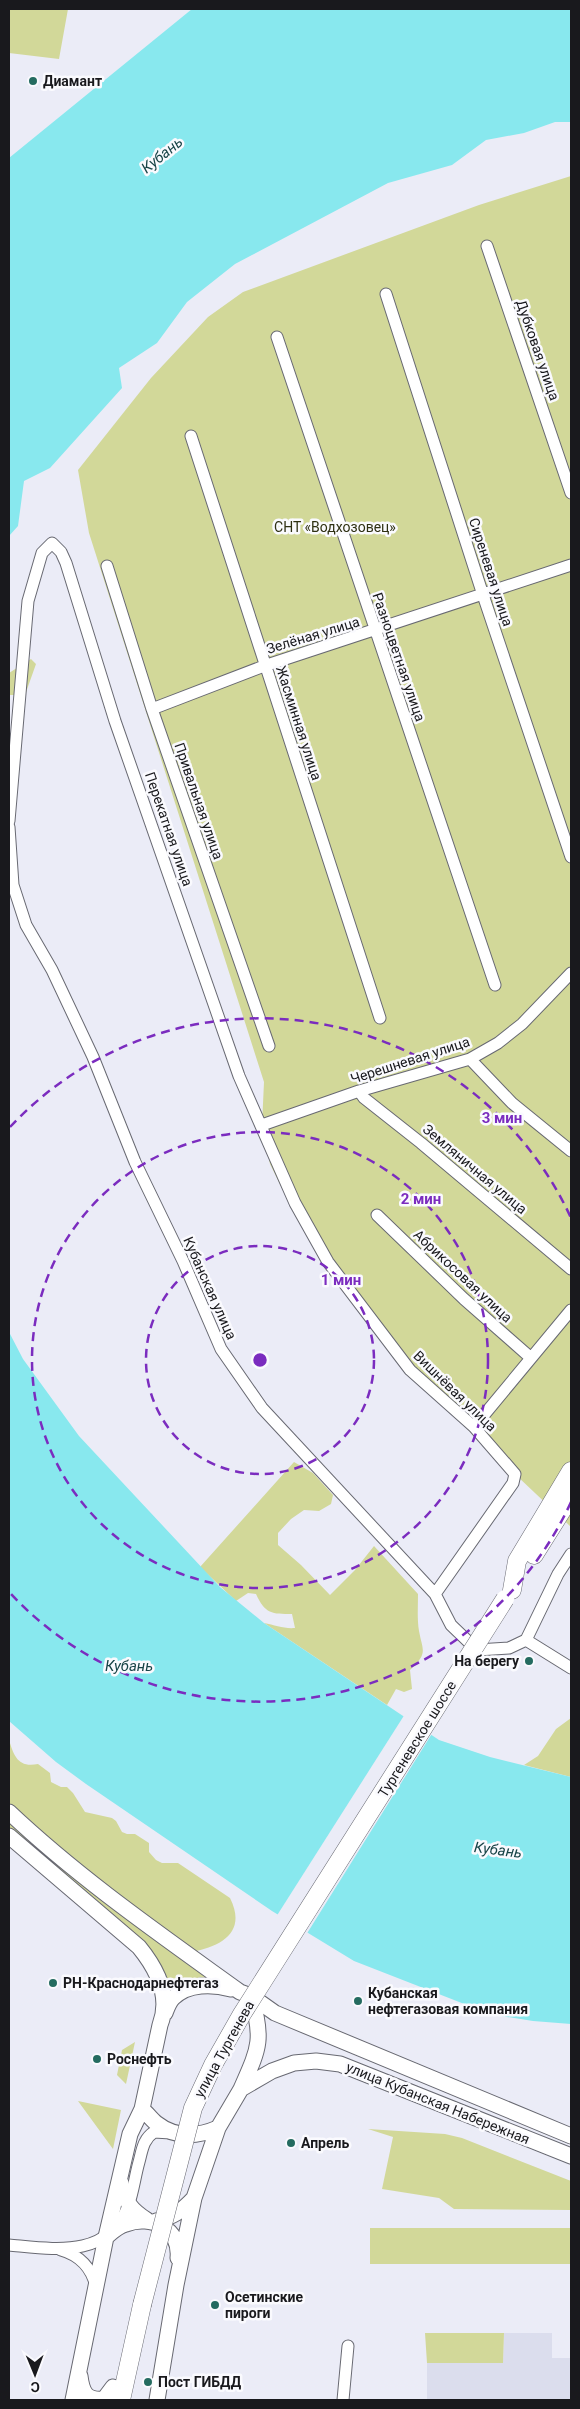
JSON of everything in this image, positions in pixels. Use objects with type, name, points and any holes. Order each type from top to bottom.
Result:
[{"type":"highway","name":"Тургеневское шоссе","points":[[508,1594],[517,1561],[571,1471]]},
{"type":"highway","name":"Тургеневское шоссе","points":[[354,1838],[571,1496]]},
{"type":"highway","name":"улица Тургенева","points":[[115,2396],[140,2311],[192,2108],[213,2065],[242,2014],[354,1838]]},
{"type":"highway","points":[[115,2396],[123,2334],[140,2311]]},
{"type":"main road","name":"улица Кубанская Набережная","points":[[9,1812],[30,1832],[124,1907],[246,1994],[275,2012],[571,2136]]},
{"type":"main road","points":[[9,1836],[139,1947],[152,1964],[160,1983],[165,2012]]},
{"type":"main road","points":[[73,2400],[106,2237],[121,2182],[130,2134],[142,2109],[160,2025],[173,1998],[189,1989],[202,1986],[219,1986],[246,1994],[258,2019],[259,2040],[254,2060],[241,2089]]},
{"type":"main road","name":"улица Кубанская Набережная","points":[[176,2285],[194,2198],[218,2128],[241,2089],[272,2071],[294,2063],[316,2061],[340,2064],[571,2156]]},
{"type":"main road","points":[[142,2109],[154,2122],[178,2134],[195,2136],[218,2128]]},
{"type":"main road","points":[[121,2182],[128,2206],[133,2211],[169,2230],[177,2241],[179,2250],[176,2285],[157,2400]]},
{"type":"main road","points":[[106,2237],[126,2224],[170,2218],[182,2211],[194,2198]]},
{"type":"main road","points":[[79,2371],[83,2392],[89,2398],[104,2399],[115,2396]]},
{"type":"street","name":"Дубковая улица","points":[[487,246],[571,493]]},
{"type":"street","name":"Сиреневая улица","points":[[386,294],[483,595],[571,857]]},
{"type":"street","name":"Разноцветная улица","points":[[276,338],[495,985]]},
{"type":"street","name":"Жасминная улица","points":[[191,436],[264,666],[380,1018]]},
{"type":"street","name":"Перекатная улица","points":[[9,821],[28,601],[42,553],[52,543],[61,552],[66,562],[115,721],[192,943],[239,1076],[262,1127]]},
{"type":"street","name":"Зелёная улица","points":[[152,709],[264,666],[571,565]]},
{"type":"street","name":"Привальная улица","points":[[106,566],[152,709],[268,1046]]},
{"type":"street","name":"Кубанская улица","points":[[9,827],[12,885],[26,925],[52,970],[93,1057],[135,1162],[183,1261],[221,1349],[262,1408],[435,1594],[451,1625],[477,1650],[508,1648],[526,1640]]},
{"type":"street","name":"Черешневая улица","points":[[262,1127],[359,1091],[470,1059],[498,1043],[522,1024],[571,974]]},
{"type":"street","points":[[470,1059],[512,1103],[571,1151]]},
{"type":"street","name":"Земляничная улица","points":[[359,1091],[364,1098],[422,1143],[571,1269]]},
{"type":"street","name":"Вишнёвая улица","points":[[262,1127],[295,1203],[328,1262],[410,1370],[474,1427],[515,1474],[513,1483],[435,1594]]},
{"type":"street","name":"Абрикосовая улица","points":[[376,1214],[464,1299],[531,1358]]},
{"type":"street","points":[[474,1427],[571,1310]]},
{"type":"street","points":[[571,1554],[558,1574],[526,1640],[571,1668]]},
{"type":"street","points":[[54,2249],[82,2247],[106,2237],[123,2217],[128,2206],[142,2147],[149,2135],[161,2132],[178,2134]]},
{"type":"street","points":[[9,2245],[54,2249],[72,2253],[94,2278],[96,2291]]},
{"type":"street","points":[[343,2400],[348,2346]]},
{"type":"shaded area","points":[[504,2333],[552,2333],[552,2358],[571,2358],[571,2400],[427,2400],[427,2363],[503,2363]]},
{"type":"green space","points":[[9,9],[68,9],[59,59],[9,53]]},
{"type":"green space","name":"СНТ «Водхозовец»","points":[[571,176],[571,1527],[410,1375],[324,1260],[296,1217],[270,1164],[262,1125],[264,1082],[89,533],[78,470],[151,378],[208,317],[243,292],[479,205]]},
{"type":"green space","points":[[31,659],[36,664],[25,695],[9,695],[9,673]]},
{"type":"green space","points":[[294,1462],[313,1473],[333,1495],[331,1504],[319,1511],[304,1510],[291,1519],[278,1533],[278,1545],[301,1565],[330,1595],[355,1570],[374,1546],[418,1594],[418,1622],[423,1648],[422,1656],[410,1670],[412,1689],[404,1692],[396,1689],[387,1705],[264,1623],[295,1628],[292,1614],[270,1612],[259,1601],[256,1594],[248,1593],[236,1601],[200,1567]]},
{"type":"green space","points":[[571,1718],[571,1777],[524,1765],[538,1756],[556,1729]]},
{"type":"green space","points":[[9,1740],[18,1760],[31,1765],[38,1764],[50,1773],[51,1782],[61,1787],[67,1787],[85,1812],[112,1818],[116,1821],[122,1832],[135,1834],[149,1843],[149,1852],[156,1860],[162,1863],[178,1863],[230,1898],[235,1920],[229,1935],[213,1946],[192,1952],[117,1895],[18,1812],[9,1803]]},
{"type":"green space","points":[[9,1818],[214,1980],[166,1999],[163,1973],[9,1829]]},
{"type":"green space","points":[[135,2042],[126,2084],[117,2075],[122,2050]]},
{"type":"green space","points":[[78,2101],[121,2110],[113,2149]]},
{"type":"green space","points":[[368,2129],[445,2134],[462,2138],[571,2181],[571,2210],[454,2209],[439,2198],[382,2189],[393,2137]]},
{"type":"green space","points":[[370,2228],[571,2228],[571,2264],[370,2264]]},
{"type":"green space","points":[[425,2333],[504,2333],[503,2363],[427,2363]]},
{"type":"water","name":"Кубань","points":[[192,9],[571,9],[571,122],[555,122],[524,133],[486,140],[452,165],[388,183],[235,264],[187,302],[157,343],[119,368],[122,388],[50,468],[24,481],[18,526],[9,536],[9,158]]},
{"type":"water","name":"Кубань","points":[[9,1332],[23,1359],[79,1436],[220,1587],[264,1623],[439,1740],[490,1757],[571,1777],[571,2024],[501,2016],[472,2007],[354,1961],[272,1911],[86,1784],[56,1762],[9,1721]]},
{"type":"pier","points":[[405,1714],[433,1732],[306,1935],[276,1917]]},
{"type":"place","name":"Диамант","points":[[33,81]]},
{"type":"place","name":"На берегу","points":[[529,1661]]},
{"type":"place","name":"РН-Краснодарнефтегаз","points":[[53,1983]]},
{"type":"place","name":"Кубанская нефтегазовая компания","points":[[358,2001]]},
{"type":"place","name":"Роснефть","points":[[97,2059]]},
{"type":"place","name":"Апрель","points":[[291,2143]]},
{"type":"place","name":"Осетинские пироги","points":[[215,2305]]},
{"type":"place","name":"Пост ГИБДД","points":[[148,2382]]}]
